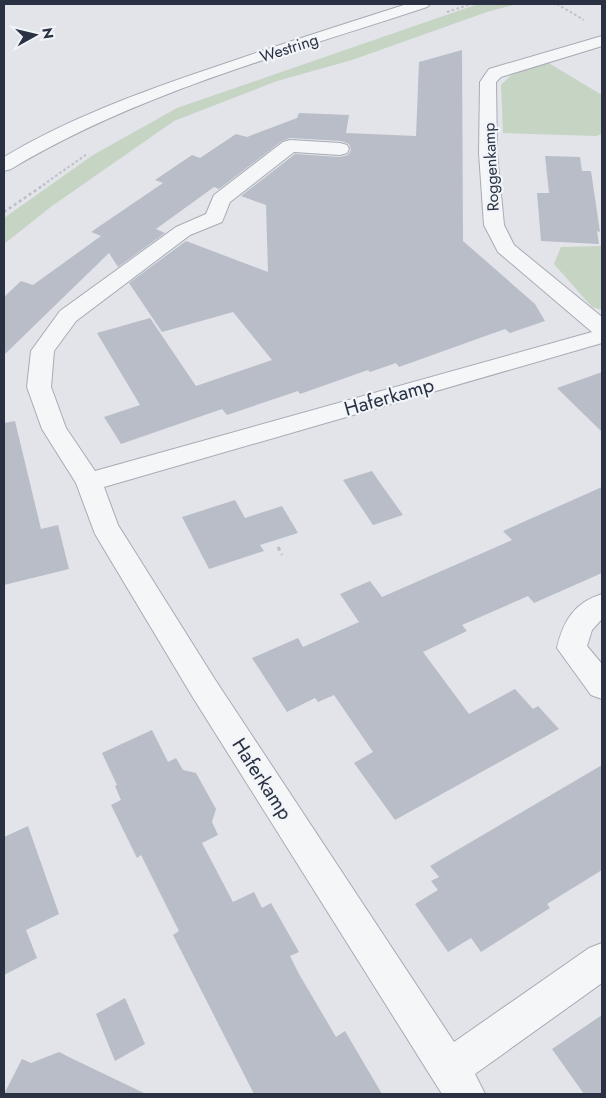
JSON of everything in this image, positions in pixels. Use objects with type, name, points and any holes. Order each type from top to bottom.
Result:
[{"type":"street","name":"Westring","points":[[8,168],[104,113],[156,93],[422,4]]},
{"type":"street","name":"Roggenkamp","points":[[602,41],[495,73],[488,82],[488,153],[494,224],[505,248],[602,328]]},
{"type":"street","name":"Westring","points":[[8,168],[38,160],[156,93]]},
{"type":"street","name":"Haferkamp","points":[[340,149],[290,146],[221,200],[215,218],[183,231],[68,316],[42,351],[39,387],[54,429],[89,482],[105,527],[203,687],[456,1082],[602,961]]},
{"type":"street","name":"Haferkamp","points":[[89,482],[602,336]]},
{"type":"street","points":[[602,605],[592,610],[576,627],[572,648],[602,686]]},
{"type":"path","points":[[557,4],[587,21]]},
{"type":"path","points":[[340,149],[488,153]]},
{"type":"path","points":[[4,212],[88,153]]},
{"type":"path","points":[[278,547],[282,555]]},
{"type":"green space","points":[[478,4],[517,4],[487,12],[352,60],[277,81],[174,121],[52,206],[4,244],[4,218],[93,155],[177,108]]},
{"type":"green space","points":[[547,62],[602,95],[602,134],[596,136],[503,133],[501,85],[510,76]]},
{"type":"green space","points":[[602,246],[602,310],[592,307],[554,264],[561,247]]},
{"type":"building","points":[[462,50],[463,241],[535,304],[545,321],[510,333],[505,329],[399,367],[396,363],[370,372],[368,370],[300,394],[298,391],[227,415],[222,409],[121,444],[104,417],[140,405],[97,333],[150,318],[196,386],[272,360],[233,312],[162,332],[129,283],[186,241],[268,272],[266,205],[241,196],[295,154],[340,157],[348,155],[351,150],[349,144],[341,141],[290,138],[282,141],[219,189],[214,187],[156,229],[165,233],[118,267],[109,253],[4,355],[4,297],[21,281],[33,285],[101,236],[91,232],[163,183],[155,180],[192,155],[200,158],[236,134],[247,137],[297,118],[299,113],[349,115],[346,133],[416,136],[419,62]]},
{"type":"building","points":[[545,156],[580,157],[582,171],[591,171],[600,232],[597,231],[599,244],[541,241],[537,193],[549,193]]},
{"type":"building","points":[[602,372],[602,432],[557,388]]},
{"type":"building","points":[[15,421],[41,529],[58,525],[69,569],[4,585],[4,423]]},
{"type":"building","points":[[372,471],[403,515],[373,525],[343,480]]},
{"type":"building","points":[[602,487],[602,573],[534,603],[528,596],[462,625],[467,631],[423,652],[469,714],[515,689],[533,709],[538,706],[559,729],[395,820],[354,763],[373,752],[334,695],[318,702],[315,698],[287,712],[252,658],[298,638],[303,647],[359,622],[340,594],[370,581],[382,597],[512,540],[503,531]]},
{"type":"building","points":[[235,500],[245,518],[282,506],[298,533],[260,545],[264,551],[209,569],[182,517]]},
{"type":"building","points":[[152,730],[168,762],[176,758],[183,770],[196,773],[216,809],[212,822],[218,835],[202,843],[233,902],[254,892],[262,908],[271,903],[299,952],[290,956],[299,974],[336,1037],[345,1031],[382,1094],[254,1094],[173,935],[179,931],[141,855],[137,858],[111,805],[121,800],[115,786],[117,785],[102,753]]},
{"type":"building","points":[[602,765],[602,870],[547,904],[550,908],[481,952],[471,938],[448,952],[415,904],[438,890],[431,881],[439,877],[430,866]]},
{"type":"building","points":[[28,826],[59,914],[26,930],[37,958],[4,975],[4,837]]},
{"type":"building","points":[[125,998],[145,1044],[115,1061],[96,1014]]},
{"type":"building","points":[[602,1015],[602,1094],[584,1094],[552,1049]]},
{"type":"building","points":[[59,1052],[146,1094],[4,1094],[22,1059],[31,1063]]}]
